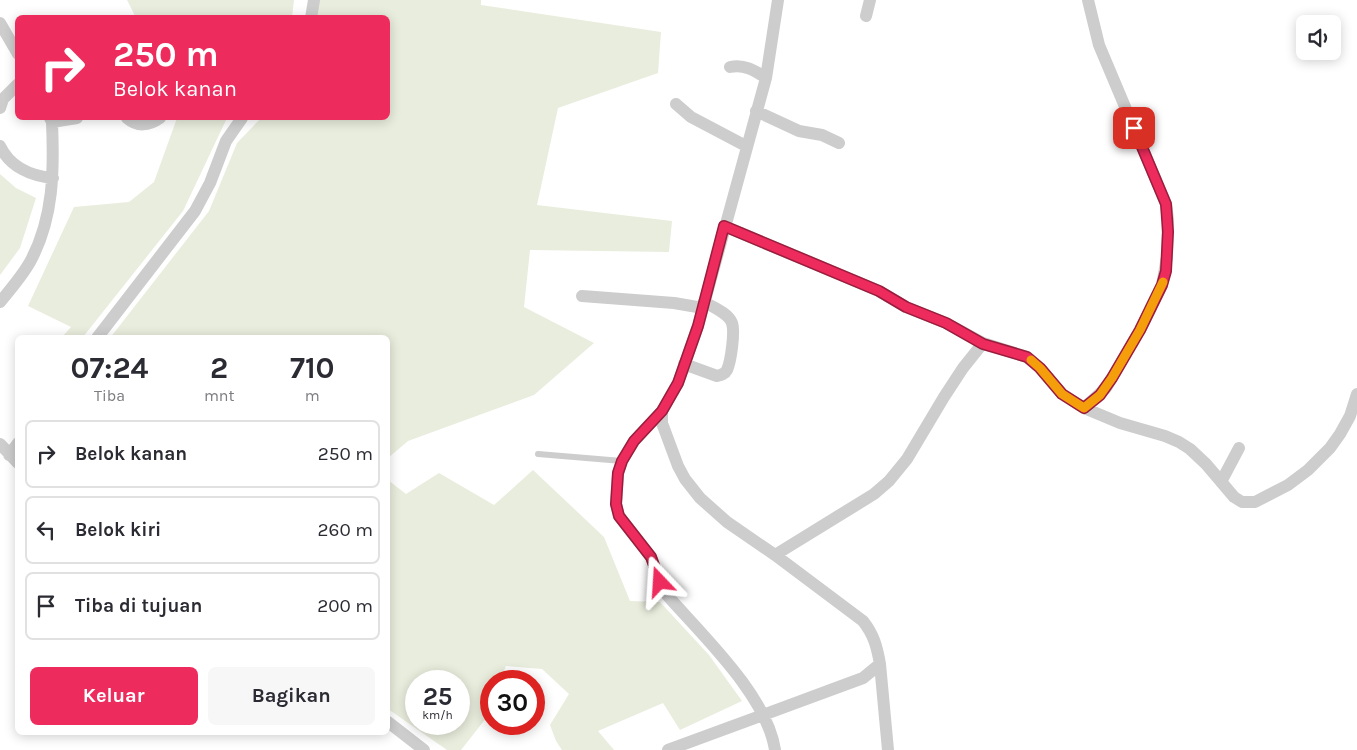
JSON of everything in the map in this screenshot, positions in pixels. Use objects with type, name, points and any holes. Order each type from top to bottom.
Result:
[{"type":"street","points":[[312,15],[314,0]]},
{"type":"street","points":[[775,750],[765,715],[728,664],[667,595],[651,557],[619,516],[616,504],[616,488],[622,461],[634,441],[662,411],[678,383],[698,326],[766,78],[778,0]]},
{"type":"street","points":[[866,16],[870,0]]},
{"type":"street","points":[[1084,408],[1106,388],[1140,330],[1158,293],[1166,271],[1168,232],[1166,204],[1099,44],[1088,0]]},
{"type":"street","points":[[0,24],[15,49]]},
{"type":"street","points":[[730,67],[750,68],[766,78]]},
{"type":"street","points":[[0,108],[3,99],[15,87]]},
{"type":"street","points":[[676,104],[710,128],[746,146]]},
{"type":"street","points":[[756,111],[799,131],[822,136],[839,143]]},
{"type":"street","points":[[0,302],[17,282],[30,262],[44,230],[51,203],[53,178],[51,120]]},
{"type":"street","points":[[131,120],[145,125],[157,120]]},
{"type":"street","points":[[99,335],[195,211],[210,182],[226,141],[241,120]]},
{"type":"street","points":[[0,146],[9,160],[22,169],[32,175],[53,178]]},
{"type":"street","points":[[724,226],[879,291],[906,307],[946,323],[983,344],[1027,357],[1040,368],[1062,394],[1084,408],[1120,423],[1179,442],[1199,456],[1237,500],[1247,503],[1255,502],[1288,485],[1308,470],[1330,448],[1350,416],[1357,394]]},
{"type":"street","points":[[582,296],[703,305],[718,309],[729,318],[732,324],[732,344],[727,370],[717,376],[684,364]]},
{"type":"street","points":[[775,555],[874,494],[890,480],[908,459],[944,397],[963,368],[983,344]]},
{"type":"street","points":[[662,411],[662,423],[684,479],[700,498],[727,522],[775,555],[863,621],[872,632],[880,664],[888,750]]},
{"type":"street","points":[[0,444],[13,459]]},
{"type":"street","points":[[1221,482],[1239,448]]},
{"type":"street","points":[[668,750],[863,678],[880,664]]},
{"type":"street","points":[[390,724],[424,750]]},
{"type":"lane","points":[[538,454],[622,461]]},
{"type":"green space","points":[[127,0],[294,0],[292,15],[134,15]]},
{"type":"green space","points":[[314,0],[481,0],[481,5],[661,32],[658,73],[558,108],[537,205],[672,221],[669,252],[530,250],[524,307],[594,343],[534,395],[408,441],[390,456],[390,335],[112,335],[209,211],[237,143],[259,120],[390,120],[390,15],[311,15]]},
{"type":"green space","points":[[176,120],[226,120],[183,211],[85,335],[64,335],[71,327],[28,306],[74,207],[129,202],[154,182]]},
{"type":"green space","points":[[0,174],[16,188],[36,198],[20,248],[0,275]]},
{"type":"green space","points":[[533,470],[604,537],[630,601],[660,602],[709,655],[742,701],[680,730],[663,703],[598,731],[614,750],[562,750],[556,741],[550,725],[569,694],[545,670],[506,666],[504,670],[480,670],[480,726],[461,750],[447,750],[425,735],[470,735],[470,670],[405,670],[405,721],[390,710],[390,482],[406,494],[439,473],[494,505]]},
{"type":"slow traffic","points":[[1031,360],[1062,394],[1084,408],[1106,388],[1140,330],[1163,282]]},
{"type":"route","points":[[660,582],[651,557],[619,516],[616,504],[618,473],[622,461],[634,441],[662,411],[678,383],[698,326],[724,226],[854,279],[906,307],[946,323],[983,344],[1027,357],[1040,368],[1062,394],[1084,408],[1100,395],[1112,378],[1140,330],[1162,285],[1166,271],[1168,232],[1166,204],[1134,128]]}]
